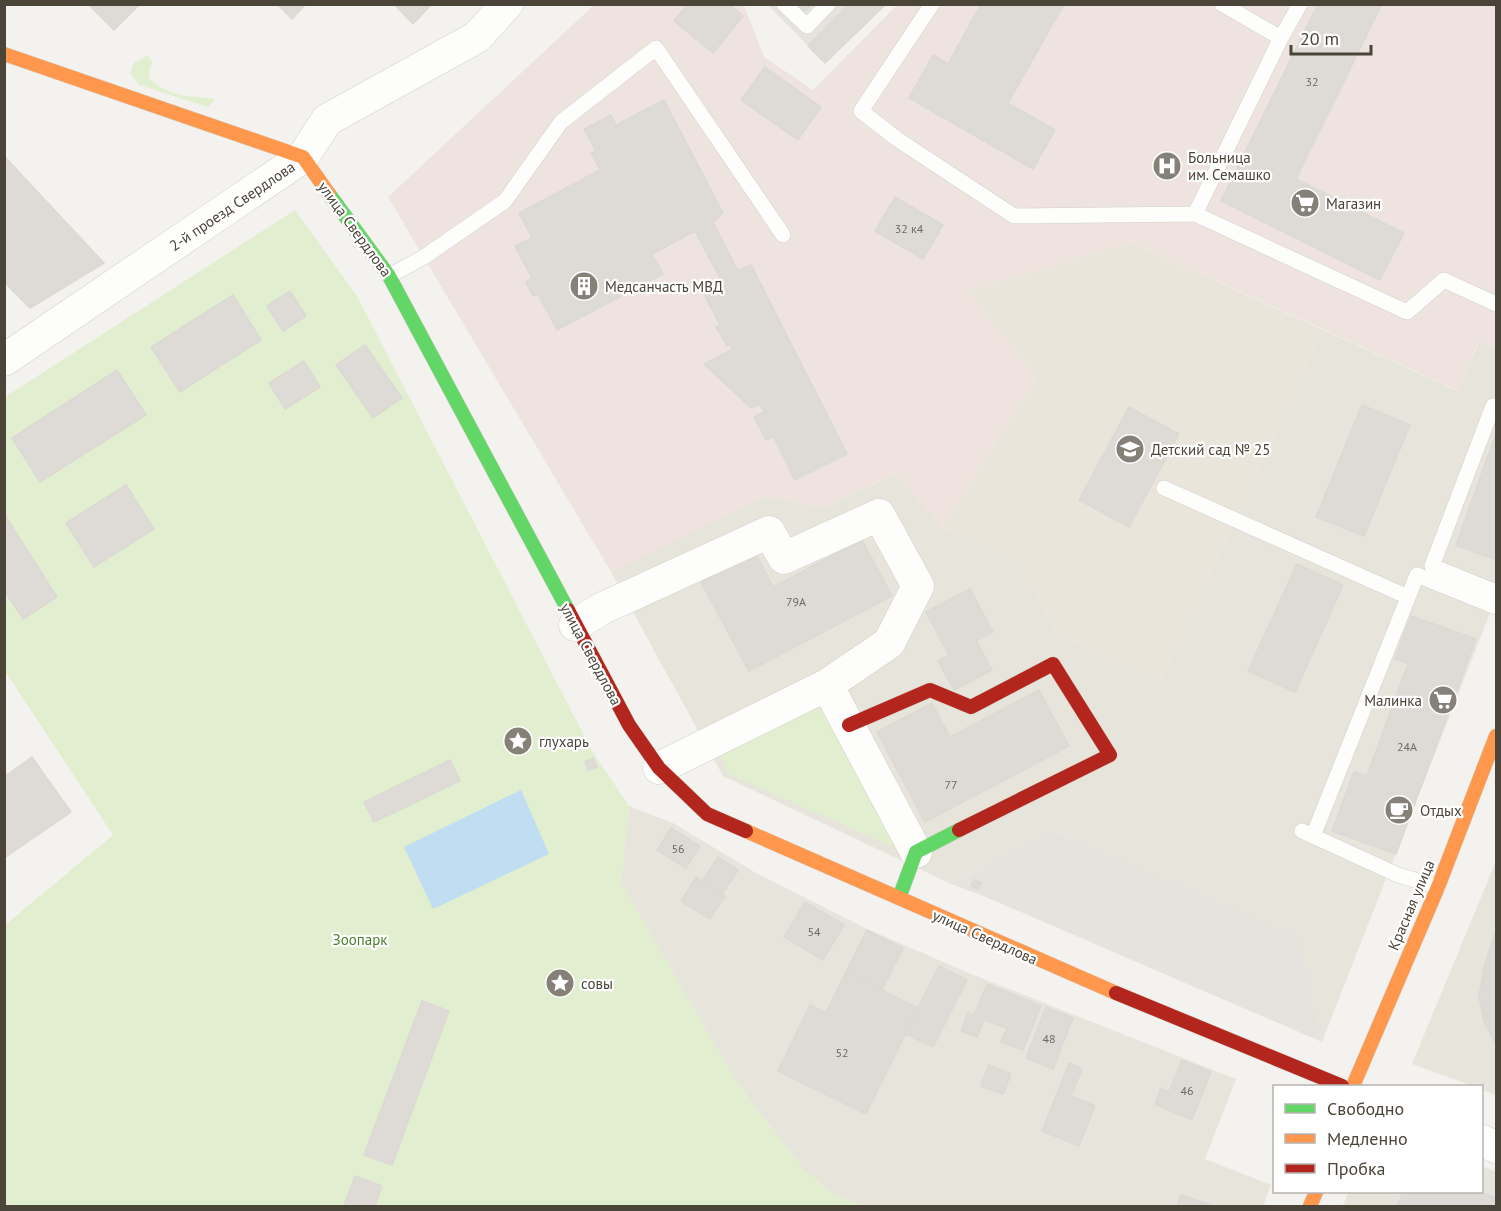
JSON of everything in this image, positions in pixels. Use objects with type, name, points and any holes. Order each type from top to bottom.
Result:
[{"type":"street","name":"2-й проезд Свердлова","points":[[4,360],[303,157],[327,120],[477,37],[507,4]]},
{"type":"street","points":[[4,54],[303,157]]},
{"type":"street","name":"улица Свердлова","points":[[303,157],[389,276],[629,725],[659,768],[707,814],[966,929],[1202,1030],[1340,1085]]},
{"type":"street","points":[[575,625],[603,608],[769,532],[784,558],[879,515],[918,586],[889,643],[827,685],[659,768]]},
{"type":"street","points":[[849,725],[930,690],[971,707],[1053,664],[1110,755],[916,852],[899,898]]},
{"type":"street","points":[[827,685],[916,852]]},
{"type":"street","name":"Красная улица","points":[[1353,1085],[1438,887],[1495,743]]},
{"type":"street","points":[[1483,1141],[1497,1147]]},
{"type":"lane","points":[[784,4],[807,26],[828,4]]},
{"type":"lane","points":[[932,4],[861,111],[897,139],[1014,216],[1195,214],[1407,312],[1444,280],[1497,304]]},
{"type":"lane","points":[[1222,4],[1281,38]]},
{"type":"lane","points":[[1195,214],[1300,4]]},
{"type":"lane","points":[[389,276],[424,257],[505,201],[561,122],[656,48],[783,236]]},
{"type":"lane","points":[[1497,407],[1493,406],[1432,566],[1497,592]]},
{"type":"lane","points":[[1164,489],[1408,597]]},
{"type":"lane","points":[[1438,887],[1398,875],[1308,834],[1416,575],[1497,608]]},
{"type":"shaded area","points":[[594,5],[741,5],[745,8],[764,57],[813,90],[897,5],[1496,5],[1496,348],[1478,341],[1459,391],[1131,242],[968,292],[1037,378],[942,527],[895,474],[822,508],[765,496],[611,572],[388,197]]},
{"type":"shaded area","points":[[768,5],[886,5],[825,63]]},
{"type":"shaded area","name":"Детский сад № 25","points":[[1131,242],[1323,330],[1160,682],[1057,633],[1018,561],[942,527],[1037,378],[967,292]]},
{"type":"shaded area","points":[[1323,330],[1458,391],[1479,341],[1496,348],[1496,598],[1322,1042],[1297,936],[1051,830],[951,884],[723,776],[611,572],[765,496],[822,508],[896,474],[942,527],[1018,561],[1057,633],[1160,682]]},
{"type":"shaded area","points":[[629,806],[673,823],[756,873],[865,928],[971,974],[1236,1079],[1205,1159],[1271,1185],[1263,1206],[862,1206],[834,1194],[805,1171],[735,1080],[621,883]]},
{"type":"shaded area","points":[[1051,830],[1298,936],[1322,1042],[951,884]]},
{"type":"shaded area","points":[[1496,861],[1496,1095],[1483,1090],[1483,1085],[1470,1085],[1412,1064]]},
{"type":"shaded area","points":[[1483,1166],[1496,1172],[1496,1206],[1343,1206],[1348,1193],[1483,1193]]},
{"type":"green space","points":[[148,55],[153,63],[149,70],[149,78],[157,85],[180,95],[215,99],[208,107],[139,85],[130,73],[134,63]]},
{"type":"green space","name":"Зоопарк","points":[[295,210],[357,296],[592,751],[629,806],[621,883],[735,1080],[805,1171],[834,1194],[862,1206],[5,1206],[5,925],[113,835],[5,671],[5,397]]},
{"type":"green space","points":[[823,696],[905,852],[729,774],[716,746]]},
{"type":"water","points":[[521,790],[549,854],[433,909],[404,847]]},
{"type":"building","points":[[88,4],[140,4],[114,30]]},
{"type":"building","points":[[277,4],[306,4],[292,19]]},
{"type":"building","points":[[394,4],[432,4],[413,24]]},
{"type":"building","points":[[688,4],[729,4],[743,16],[713,53],[674,21]]},
{"type":"building","points":[[796,4],[812,4],[804,12]]},
{"type":"building","points":[[850,4],[886,4],[825,63],[808,46]]},
{"type":"building","points":[[981,4],[1064,4],[1008,103],[1055,130],[1033,169],[909,98],[933,55],[948,64]]},
{"type":"building","points":[[1318,4],[1382,4],[1296,179],[1404,233],[1380,280],[1221,201]]},
{"type":"building","points":[[765,67],[821,107],[798,140],[741,100]]},
{"type":"building","name":"Медсанчасть МВД","points":[[664,100],[723,213],[713,222],[738,271],[751,265],[847,454],[795,480],[773,436],[766,440],[754,417],[764,412],[760,404],[751,408],[704,364],[733,349],[730,344],[727,346],[716,327],[720,325],[702,290],[721,280],[695,231],[652,254],[663,274],[557,330],[538,294],[533,296],[526,282],[532,278],[515,246],[532,238],[519,213],[600,170],[591,153],[596,151],[584,129],[611,115],[616,125]]},
{"type":"building","points":[[4,156],[104,263],[30,308],[4,282]]},
{"type":"building","points":[[895,197],[943,225],[923,259],[875,231]]},
{"type":"building","points":[[290,291],[306,316],[283,331],[267,306]]},
{"type":"building","points":[[233,295],[261,340],[180,392],[151,347]]},
{"type":"building","points":[[365,345],[402,398],[373,418],[336,365]]},
{"type":"building","points":[[304,361],[320,387],[285,409],[269,383]]},
{"type":"building","points":[[117,370],[146,415],[40,482],[12,438]]},
{"type":"building","points":[[1362,405],[1410,425],[1364,536],[1316,517]]},
{"type":"building","points":[[1129,407],[1179,434],[1129,527],[1079,500]]},
{"type":"building","points":[[1496,434],[1496,560],[1456,545]]},
{"type":"building","points":[[126,485],[154,529],[94,567],[66,523]]},
{"type":"building","points":[[4,514],[57,597],[23,619],[4,590]]},
{"type":"building","points":[[862,540],[892,596],[749,671],[701,582],[755,553],[773,587]]},
{"type":"building","points":[[1297,564],[1343,585],[1295,692],[1248,671]]},
{"type":"building","points":[[970,589],[993,632],[976,641],[992,670],[954,690],[938,661],[949,655],[926,612]]},
{"type":"building","points":[[1411,616],[1476,639],[1396,854],[1332,831],[1354,772],[1367,776],[1408,664],[1395,659]]},
{"type":"building","points":[[1039,690],[1069,746],[925,822],[877,732],[932,703],[950,737]]},
{"type":"building","points":[[32,757],[71,812],[4,858],[4,777]]},
{"type":"building","points":[[593,758],[597,767],[588,770],[585,762]]},
{"type":"building","points":[[450,760],[460,781],[374,822],[364,802]]},
{"type":"building","points":[[671,828],[700,846],[686,868],[657,850]]},
{"type":"building","points":[[718,857],[738,870],[722,894],[702,881]]},
{"type":"building","points":[[696,877],[725,896],[710,919],[681,901]]},
{"type":"building","points":[[974,880],[982,883],[979,889],[971,886]]},
{"type":"building","points":[[805,902],[844,925],[823,960],[784,937]]},
{"type":"building","points":[[867,930],[903,948],[882,990],[846,972]]},
{"type":"building","points":[[1496,930],[1496,1044],[1484,1022],[1479,996],[1485,964]]},
{"type":"building","points":[[939,966],[967,980],[933,1047],[905,1034]]},
{"type":"building","points":[[846,972],[918,1008],[866,1114],[778,1071],[810,1005],[826,1013]]},
{"type":"building","points":[[987,984],[1041,1006],[1023,1050],[1001,1042],[1007,1028],[984,1020],[977,1037],[961,1031],[968,1013],[974,1015]]},
{"type":"building","points":[[422,1001],[449,1011],[392,1165],[364,1155]]},
{"type":"building","points":[[1046,1007],[1073,1018],[1053,1069],[1026,1058]]},
{"type":"building","points":[[1182,1060],[1211,1072],[1192,1120],[1155,1104],[1161,1088],[1169,1092]]},
{"type":"building","points":[[1069,1063],[1082,1069],[1071,1096],[1095,1106],[1079,1146],[1042,1131]]},
{"type":"building","points":[[989,1065],[1011,1074],[1003,1094],[981,1086]]},
{"type":"building","points":[[355,1176],[382,1186],[375,1206],[344,1206]]},
{"type":"building","points":[[1403,1193],[1483,1193],[1496,1198],[1496,1206],[1397,1206]]},
{"type":"building","points":[[1181,1195],[1213,1206],[1177,1206]]},
{"type":"traffic: fast","points":[[329,194],[389,276],[568,610]]},
{"type":"traffic: fast","points":[[899,898],[916,852],[959,830]]},
{"type":"traffic: slow","points":[[4,54],[303,157],[329,194]]},
{"type":"traffic: slow","points":[[1353,1085],[1438,887],[1496,736]]},
{"type":"traffic: slow","points":[[746,831],[1116,993]]},
{"type":"traffic: slow","points":[[1310,1206],[1316,1193]]},
{"type":"traffic: jam","points":[[568,610],[629,725],[659,768],[707,814],[746,831]]},
{"type":"traffic: jam","points":[[849,725],[930,690],[971,707],[1053,664],[1110,755],[959,830]]},
{"type":"traffic: jam","points":[[1116,993],[1340,1085]]},
{"type":"place","name":"Больница им. Семашко","points":[[1167,166]]},
{"type":"place","name":"Магазин","points":[[1305,203]]},
{"type":"place","name":"Медсанчасть МВД","points":[[584,286]]},
{"type":"place","name":"Детский сад № 25","points":[[1130,449]]},
{"type":"place","name":"Малинка","points":[[1443,700]]},
{"type":"place","name":"глухарь","points":[[518,741]]},
{"type":"place","name":"Отдых","points":[[1399,810]]},
{"type":"place","name":"совы","points":[[560,983]]}]
